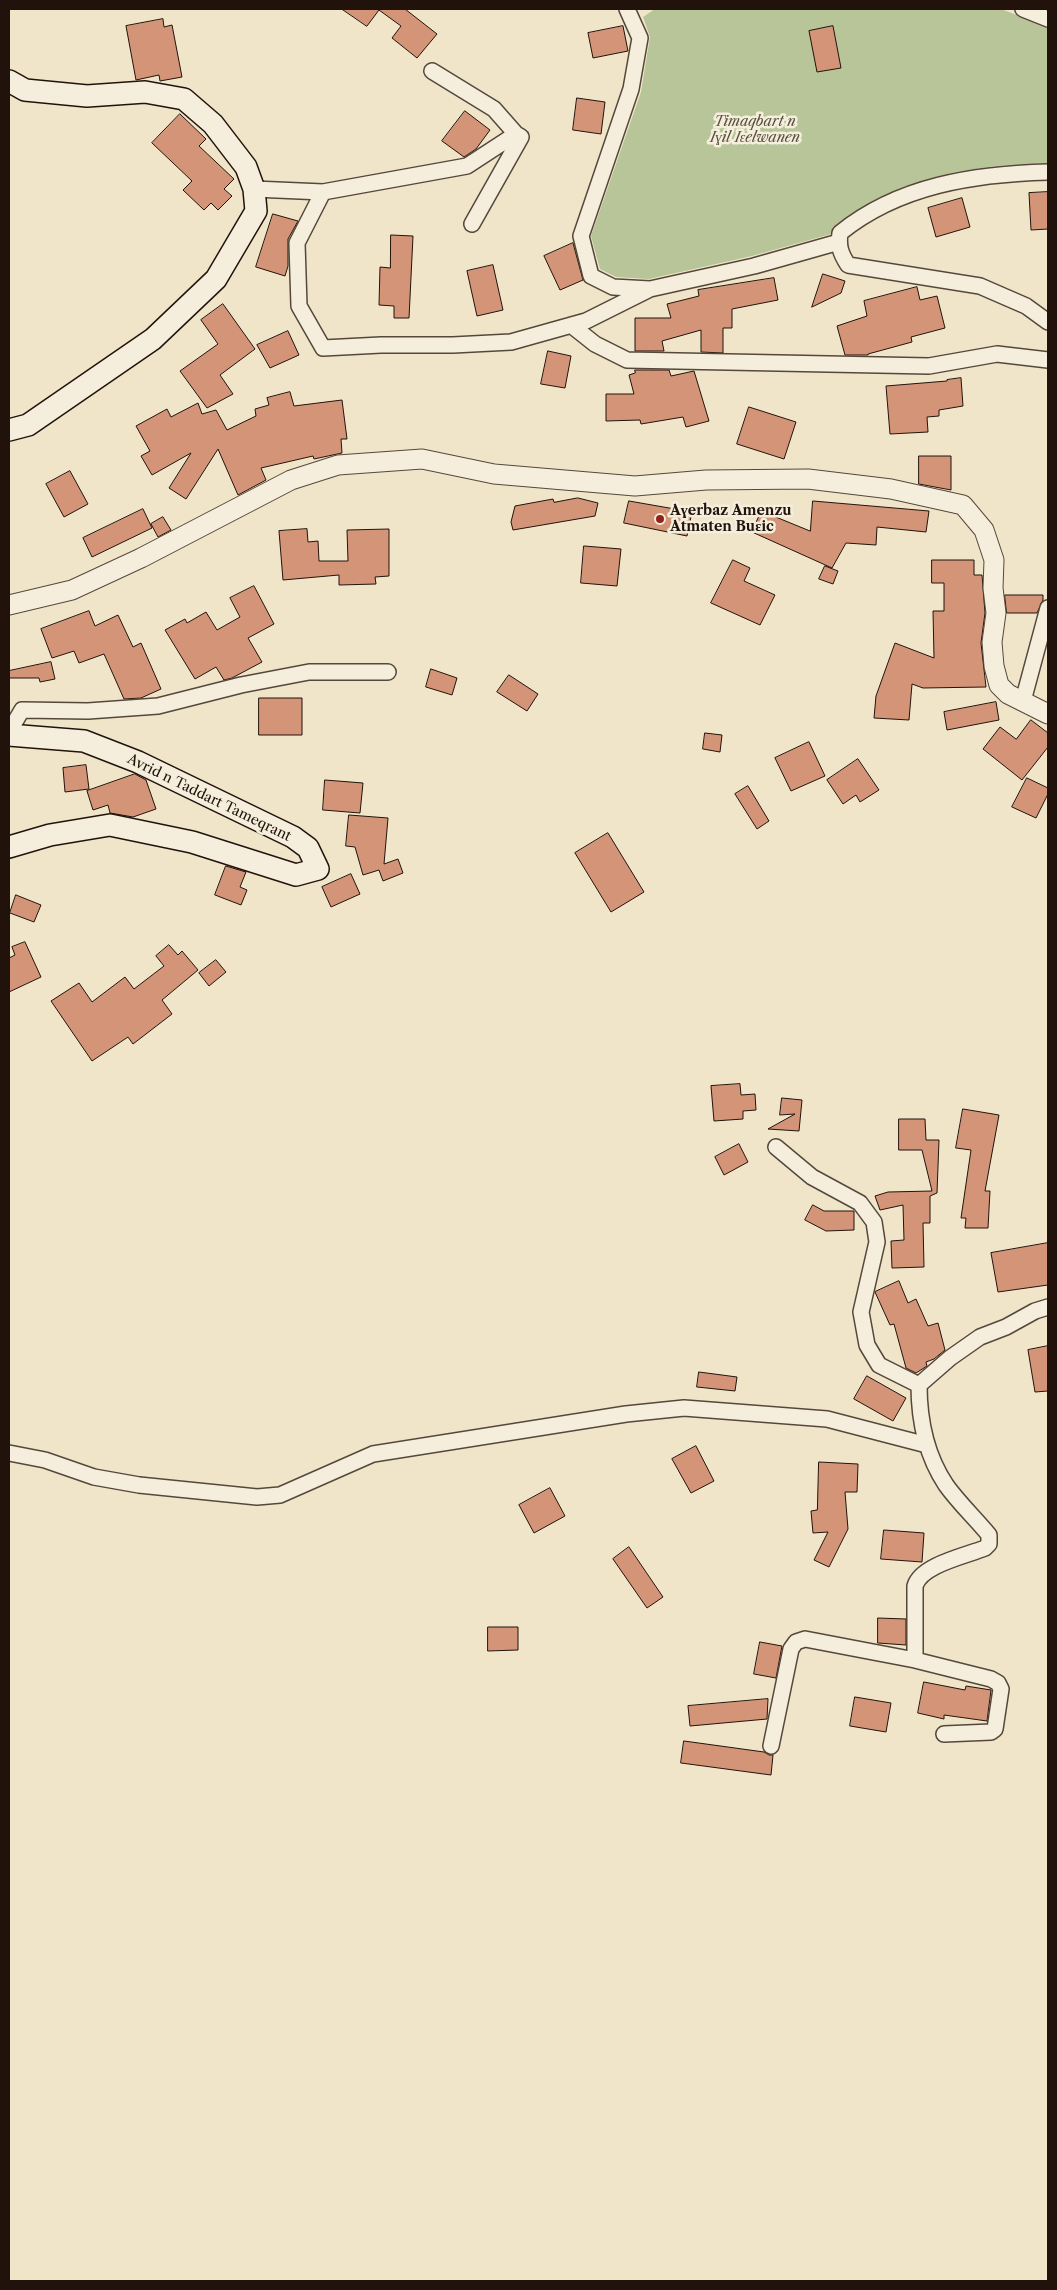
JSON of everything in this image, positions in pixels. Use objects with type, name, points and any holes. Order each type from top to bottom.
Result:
[{"type":"main road","points":[[9,81],[25,90],[87,96],[145,92],[184,99],[213,124],[246,167],[254,189],[256,212],[216,279],[153,338],[28,425],[9,430]]},
{"type":"main road","name":"Avrid n Taddart Tameqrant","points":[[9,733],[84,742],[138,762],[293,837],[308,848],[318,869],[296,875],[192,842],[110,825],[50,835],[9,847]]},
{"type":"street","points":[[627,9],[640,38],[630,89],[581,236],[591,276],[613,287],[650,289]]},
{"type":"street","points":[[1022,9],[1048,19]]},
{"type":"street","points":[[432,71],[494,109],[516,134],[521,137],[472,224]]},
{"type":"street","points":[[254,189],[323,192],[467,166],[516,134]]},
{"type":"street","points":[[1048,172],[1003,173],[934,185],[888,203],[849,226],[840,233],[839,242],[840,254],[848,265],[980,286],[1026,306],[1048,322]]},
{"type":"street","points":[[323,192],[297,243],[299,306],[324,348],[511,342],[586,321],[650,289],[754,266],[839,242]]},
{"type":"street","points":[[570,325],[595,344],[628,360],[930,366],[997,354],[1048,360]]},
{"type":"street","points":[[9,605],[72,590],[141,558],[291,480],[338,465],[422,458],[494,474],[635,486],[706,480],[808,479],[891,489],[963,505],[984,530],[994,560],[993,588],[996,613],[992,642],[998,686],[1008,694],[1048,714]]},
{"type":"street","points":[[1023,701],[1048,608]]},
{"type":"street","points":[[9,733],[22,710],[88,711],[158,706],[241,685],[309,672],[388,672]]},
{"type":"street","points":[[776,1147],[812,1176],[860,1203],[874,1222],[877,1242],[861,1312],[867,1345],[879,1365],[919,1385]]},
{"type":"street","points":[[915,1660],[915,1586],[918,1578],[926,1571],[985,1548],[989,1544],[989,1535],[946,1484],[926,1445],[919,1413],[919,1385],[950,1358],[980,1338],[1006,1327],[1035,1311],[1048,1307]]},
{"type":"street","points":[[9,1453],[45,1460],[94,1477],[139,1485],[257,1497],[280,1495],[374,1454],[579,1421],[684,1408],[827,1419],[926,1445]]},
{"type":"street","points":[[771,1746],[791,1649],[796,1642],[806,1638],[915,1660],[992,1679],[998,1683],[1001,1689],[995,1729],[991,1732],[944,1734]]},
{"type":"green space","name":"Timaqbart n Iɣil Iɛelwanen","points":[[655,9],[1001,9],[1048,27],[1048,163],[990,167],[934,177],[881,197],[856,211],[832,228],[831,234],[752,256],[649,279],[616,277],[600,269],[591,236],[641,92],[650,37],[643,17]]},
{"type":"building","points":[[342,9],[405,9],[437,34],[417,58],[392,38],[401,26],[379,10],[367,26]]},
{"type":"building","points":[[163,19],[164,27],[172,25],[182,77],[160,81],[159,75],[136,80],[126,26]]},
{"type":"building","points":[[623,26],[628,51],[593,58],[588,33]]},
{"type":"building","points":[[833,26],[841,68],[817,72],[809,31]]},
{"type":"building","points":[[577,98],[605,102],[601,134],[573,130]]},
{"type":"building","points":[[465,111],[490,130],[476,149],[464,157],[442,141]]},
{"type":"building","points":[[180,114],[206,139],[199,146],[234,179],[224,189],[232,196],[218,210],[211,203],[204,210],[183,190],[192,181],[152,143]]},
{"type":"building","points":[[1048,192],[1048,229],[1031,230],[1029,193]]},
{"type":"building","points":[[962,198],[970,227],[936,237],[928,208]]},
{"type":"building","points":[[273,214],[298,221],[288,239],[288,266],[285,276],[256,267]]},
{"type":"building","points":[[391,235],[413,236],[409,318],[394,318],[394,306],[379,305],[380,267],[390,268]]},
{"type":"building","points":[[573,243],[583,280],[560,290],[544,256]]},
{"type":"building","points":[[493,265],[503,310],[477,316],[467,271]]},
{"type":"building","points":[[823,274],[845,281],[841,293],[812,307]]},
{"type":"building","points":[[774,278],[778,300],[732,309],[732,328],[723,328],[723,353],[701,352],[701,330],[662,341],[664,351],[635,351],[635,318],[671,318],[667,304],[699,296],[698,290]]},
{"type":"building","points":[[917,287],[920,300],[937,296],[945,328],[911,337],[912,342],[868,355],[845,355],[837,326],[867,316],[864,301]]},
{"type":"building","points":[[223,304],[255,349],[220,375],[233,394],[207,408],[180,371],[218,344],[201,320]]},
{"type":"building","points":[[288,331],[299,355],[270,368],[257,345]]},
{"type":"building","points":[[548,351],[571,356],[565,388],[541,384]]},
{"type":"building","points":[[635,370],[669,370],[671,376],[694,371],[709,421],[686,427],[683,417],[641,424],[640,420],[606,421],[606,394],[634,394],[629,375],[635,373]]},
{"type":"building","points":[[961,378],[963,406],[939,410],[939,416],[927,417],[928,432],[890,434],[886,386]]},
{"type":"building","points":[[290,392],[294,406],[342,400],[347,439],[341,439],[342,453],[314,459],[313,456],[261,468],[266,480],[238,495],[218,449],[186,499],[169,488],[191,453],[152,475],[141,456],[150,451],[136,426],[167,409],[171,417],[198,403],[202,414],[216,410],[227,430],[256,416],[255,409],[269,405],[267,398]]},
{"type":"building","points":[[749,407],[796,422],[784,459],[737,444]]},
{"type":"building","points":[[919,456],[951,456],[951,490],[919,484]]},
{"type":"building","points":[[70,471],[88,504],[64,517],[46,484]]},
{"type":"building","points":[[578,498],[598,503],[595,516],[513,530],[511,522],[515,506],[553,499],[554,502]]},
{"type":"building","points":[[629,501],[692,512],[687,536],[624,523]]},
{"type":"building","points":[[813,501],[929,511],[926,532],[877,527],[876,545],[846,543],[832,568],[752,532],[761,511],[810,531]]},
{"type":"building","points":[[143,509],[152,528],[92,557],[83,538]]},
{"type":"building","points":[[163,517],[171,530],[158,537],[151,524]]},
{"type":"building","points":[[307,529],[308,542],[318,541],[319,561],[348,561],[347,530],[389,529],[389,576],[375,577],[376,584],[339,585],[339,575],[283,580],[279,531]]},
{"type":"building","points":[[584,546],[621,549],[617,586],[581,583]]},
{"type":"building","points":[[733,560],[750,568],[744,581],[775,595],[760,625],[711,603]]},
{"type":"building","points":[[932,560],[974,560],[974,575],[982,575],[985,613],[981,643],[986,687],[923,688],[912,684],[909,720],[874,718],[876,696],[895,643],[934,658],[933,611],[944,611],[944,583],[932,583]]},
{"type":"building","points":[[825,566],[838,571],[833,584],[819,579]]},
{"type":"building","points":[[254,586],[274,624],[248,638],[262,662],[232,678],[224,680],[216,667],[195,679],[165,630],[185,619],[187,623],[206,612],[217,630],[240,617],[230,598]]},
{"type":"building","points":[[1005,595],[1043,595],[1043,600],[1037,613],[1007,613]]},
{"type":"building","points":[[89,611],[95,626],[118,615],[133,647],[141,643],[161,689],[141,698],[124,699],[104,654],[79,663],[74,651],[52,658],[41,629]]},
{"type":"building","points":[[51,662],[55,679],[40,682],[39,678],[9,678],[9,671]]},
{"type":"building","points":[[431,669],[457,678],[452,695],[426,687]]},
{"type":"building","points":[[509,675],[538,694],[527,711],[497,692]]},
{"type":"building","points":[[259,698],[302,698],[302,735],[259,735]]},
{"type":"building","points":[[996,702],[999,720],[947,730],[944,712]]},
{"type":"building","points":[[1031,720],[1048,733],[1048,747],[1022,780],[983,749],[1000,727],[1016,739]]},
{"type":"building","points":[[705,733],[722,735],[720,752],[703,749]]},
{"type":"building","points":[[809,742],[825,776],[791,791],[775,758]]},
{"type":"building","points":[[858,759],[879,790],[860,802],[856,795],[843,804],[827,780]]},
{"type":"building","points":[[86,765],[89,789],[65,792],[63,768]]},
{"type":"building","points":[[135,774],[146,780],[156,809],[133,817],[110,813],[108,805],[93,810],[87,791]]},
{"type":"building","points":[[1027,778],[1048,788],[1048,794],[1036,818],[1012,807]]},
{"type":"building","points":[[325,780],[363,783],[360,813],[323,810]]},
{"type":"building","points":[[748,786],[769,821],[757,829],[735,794]]},
{"type":"building","points":[[349,815],[388,818],[384,864],[398,859],[403,873],[383,881],[379,870],[363,875],[355,847],[346,846]]},
{"type":"building","points":[[608,833],[644,892],[611,912],[575,853]]},
{"type":"building","points":[[226,866],[246,872],[240,887],[247,890],[241,905],[215,895]]},
{"type":"building","points":[[351,874],[360,894],[331,907],[322,887]]},
{"type":"building","points":[[16,895],[41,905],[34,922],[10,913]]},
{"type":"building","points":[[25,942],[41,977],[9,992],[9,958],[15,955],[12,947]]},
{"type":"building","points":[[169,945],[178,955],[182,951],[198,970],[162,1000],[172,1014],[133,1044],[128,1037],[92,1061],[51,1001],[79,983],[92,1002],[125,977],[134,989],[164,966],[156,956]]},
{"type":"building","points":[[216,960],[226,972],[209,986],[199,973]]},
{"type":"building","points":[[740,1084],[741,1095],[755,1094],[756,1110],[743,1111],[743,1119],[714,1121],[711,1086]]},
{"type":"building","points":[[782,1098],[802,1100],[799,1131],[768,1129],[795,1114],[780,1115]]},
{"type":"building","points":[[963,1109],[999,1115],[985,1191],[990,1191],[988,1228],[965,1228],[966,1218],[961,1218],[971,1150],[956,1148]]},
{"type":"building","points":[[899,1119],[925,1119],[926,1140],[939,1140],[937,1193],[930,1196],[930,1223],[923,1223],[924,1267],[892,1268],[891,1241],[904,1240],[903,1205],[880,1210],[875,1196],[888,1192],[932,1191],[922,1150],[899,1150]]},
{"type":"building","points":[[739,1144],[748,1162],[724,1175],[715,1157]]},
{"type":"building","points":[[813,1205],[824,1211],[854,1211],[854,1230],[826,1231],[805,1220]]},
{"type":"building","points":[[1048,1243],[1048,1285],[998,1292],[991,1253]]},
{"type":"building","points":[[899,1281],[908,1303],[916,1299],[928,1326],[938,1323],[945,1350],[934,1359],[926,1362],[927,1366],[916,1373],[906,1368],[894,1324],[890,1325],[875,1292]]},
{"type":"building","points":[[1048,1346],[1048,1391],[1035,1392],[1028,1350]]},
{"type":"building","points":[[699,1372],[737,1377],[735,1391],[697,1387]]},
{"type":"building","points":[[867,1376],[906,1398],[893,1421],[854,1399]]},
{"type":"building","points":[[696,1446],[714,1481],[691,1493],[672,1459]]},
{"type":"building","points":[[819,1462],[858,1464],[857,1492],[845,1492],[848,1529],[829,1567],[814,1560],[828,1532],[813,1533],[811,1511],[817,1510]]},
{"type":"building","points":[[550,1488],[565,1516],[534,1533],[519,1505]]},
{"type":"building","points":[[884,1530],[924,1533],[922,1562],[881,1559]]},
{"type":"building","points":[[629,1547],[663,1597],[647,1608],[613,1559]]},
{"type":"building","points":[[878,1618],[906,1619],[906,1645],[878,1643]]},
{"type":"building","points":[[488,1627],[518,1627],[518,1650],[488,1651]]},
{"type":"building","points":[[760,1642],[782,1646],[776,1678],[754,1674]]},
{"type":"building","points":[[924,1682],[965,1690],[966,1686],[991,1690],[987,1721],[944,1715],[944,1719],[918,1713]]},
{"type":"building","points":[[855,1697],[891,1703],[886,1732],[850,1726]]},
{"type":"building","points":[[768,1699],[767,1719],[690,1726],[688,1706]]},
{"type":"building","points":[[684,1741],[764,1752],[773,1755],[771,1775],[681,1763]]},
{"type":"place","name":"Aɣerbaz Amenzu Atmaten Buɛic","points":[[660,519]]}]
